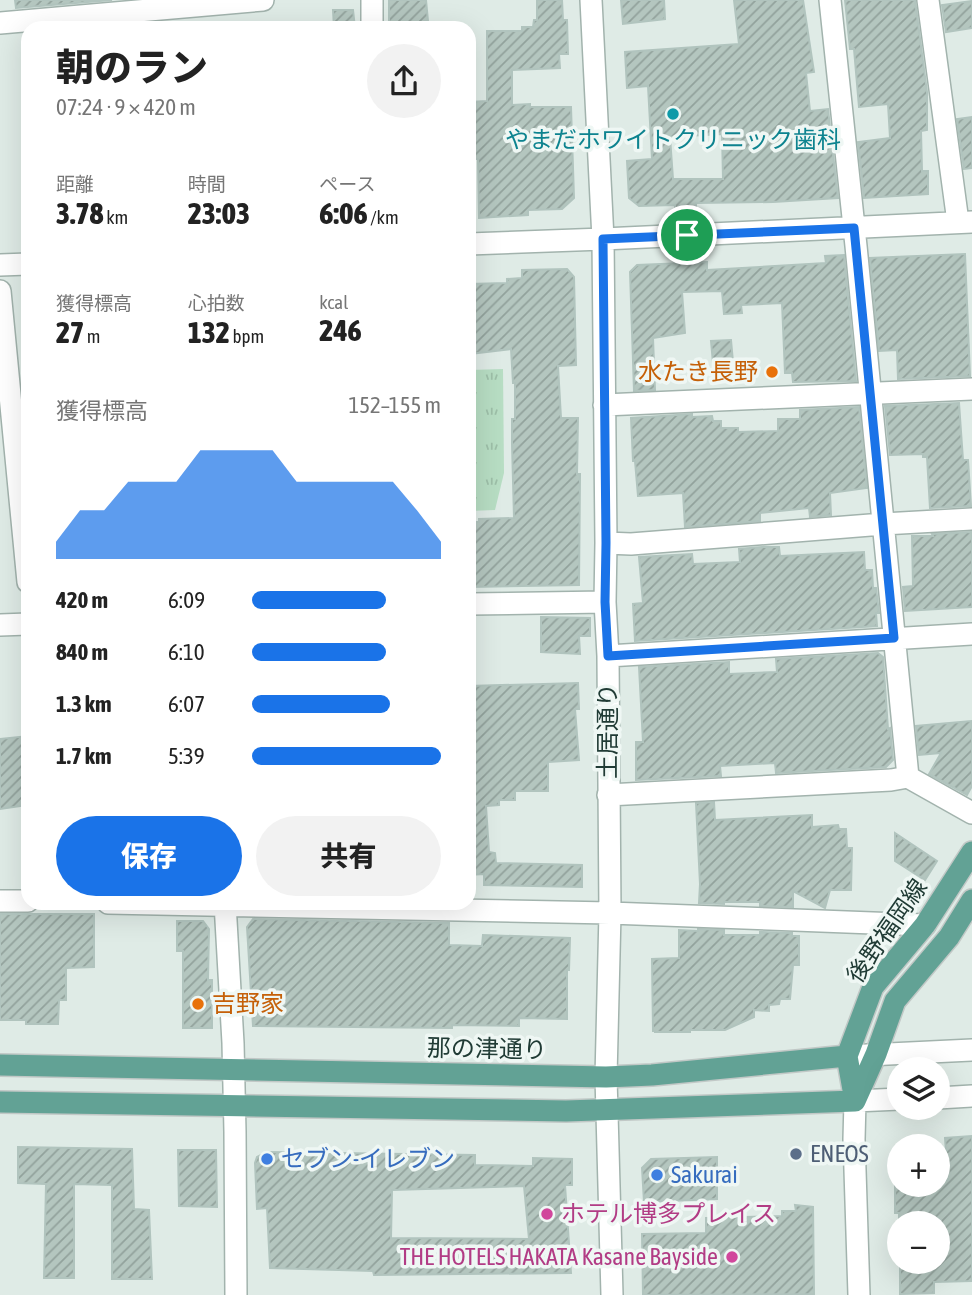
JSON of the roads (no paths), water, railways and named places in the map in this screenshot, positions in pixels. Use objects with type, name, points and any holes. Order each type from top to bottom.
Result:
[{"type":"main road","name":"後野福岡線","points":[[847,1056],[873,987],[925,925],[972,852]]},
{"type":"main road","name":"後野福岡線","points":[[855,1101],[895,1002],[949,937],[972,900]]},
{"type":"main road","name":"那の津通り","points":[[0,1065],[606,1077],[847,1056]]},
{"type":"main road","points":[[0,1102],[566,1111],[855,1101],[847,1056]]},
{"type":"street","points":[[31,21],[171,12],[263,0]]},
{"type":"street","points":[[372,0],[372,21]]},
{"type":"street","name":"土居通り","points":[[592,0],[603,239],[610,913],[606,1077],[611,1295]]},
{"type":"street","points":[[830,0],[908,776]]},
{"type":"street","points":[[476,244],[965,222],[928,0]]},
{"type":"street","points":[[0,23],[21,22]]},
{"type":"street","points":[[0,265],[21,264]]},
{"type":"street","points":[[0,291],[21,509]]},
{"type":"street","points":[[604,405],[972,389]]},
{"type":"street","points":[[606,543],[631,544],[972,519]]},
{"type":"street","points":[[476,604],[605,602]]},
{"type":"street","points":[[0,625],[21,624]]},
{"type":"street","points":[[608,656],[972,634]]},
{"type":"street","points":[[608,794],[891,780],[908,776],[972,813]]},
{"type":"street","points":[[0,901],[21,901]]},
{"type":"street","points":[[476,908],[925,925]]},
{"type":"street","points":[[225,910],[235,1132],[236,1295]]},
{"type":"street","name":"那の津通り","points":[[847,1056],[972,1050]]},
{"type":"street","points":[[950,1097],[972,1096]]},
{"type":"street","points":[[859,1295],[855,1101],[887,1100]]},
{"type":"place","name":"やまだホワイトクリニック歯科","points":[[673,114]]},
{"type":"place","name":"水たき長野","points":[[772,372]]},
{"type":"place","name":"吉野家","points":[[198,1004]]},
{"type":"place","name":"ENEOS","points":[[796,1154]]},
{"type":"place","name":"セブン-イレブン","points":[[267,1159]]},
{"type":"place","name":"Sakurai","points":[[657,1175]]},
{"type":"place","name":"ホテル博多プレイス","points":[[547,1214]]},
{"type":"place","name":"THE HOTELS HAKATA Kasane Bayside","points":[[732,1257]]}]
